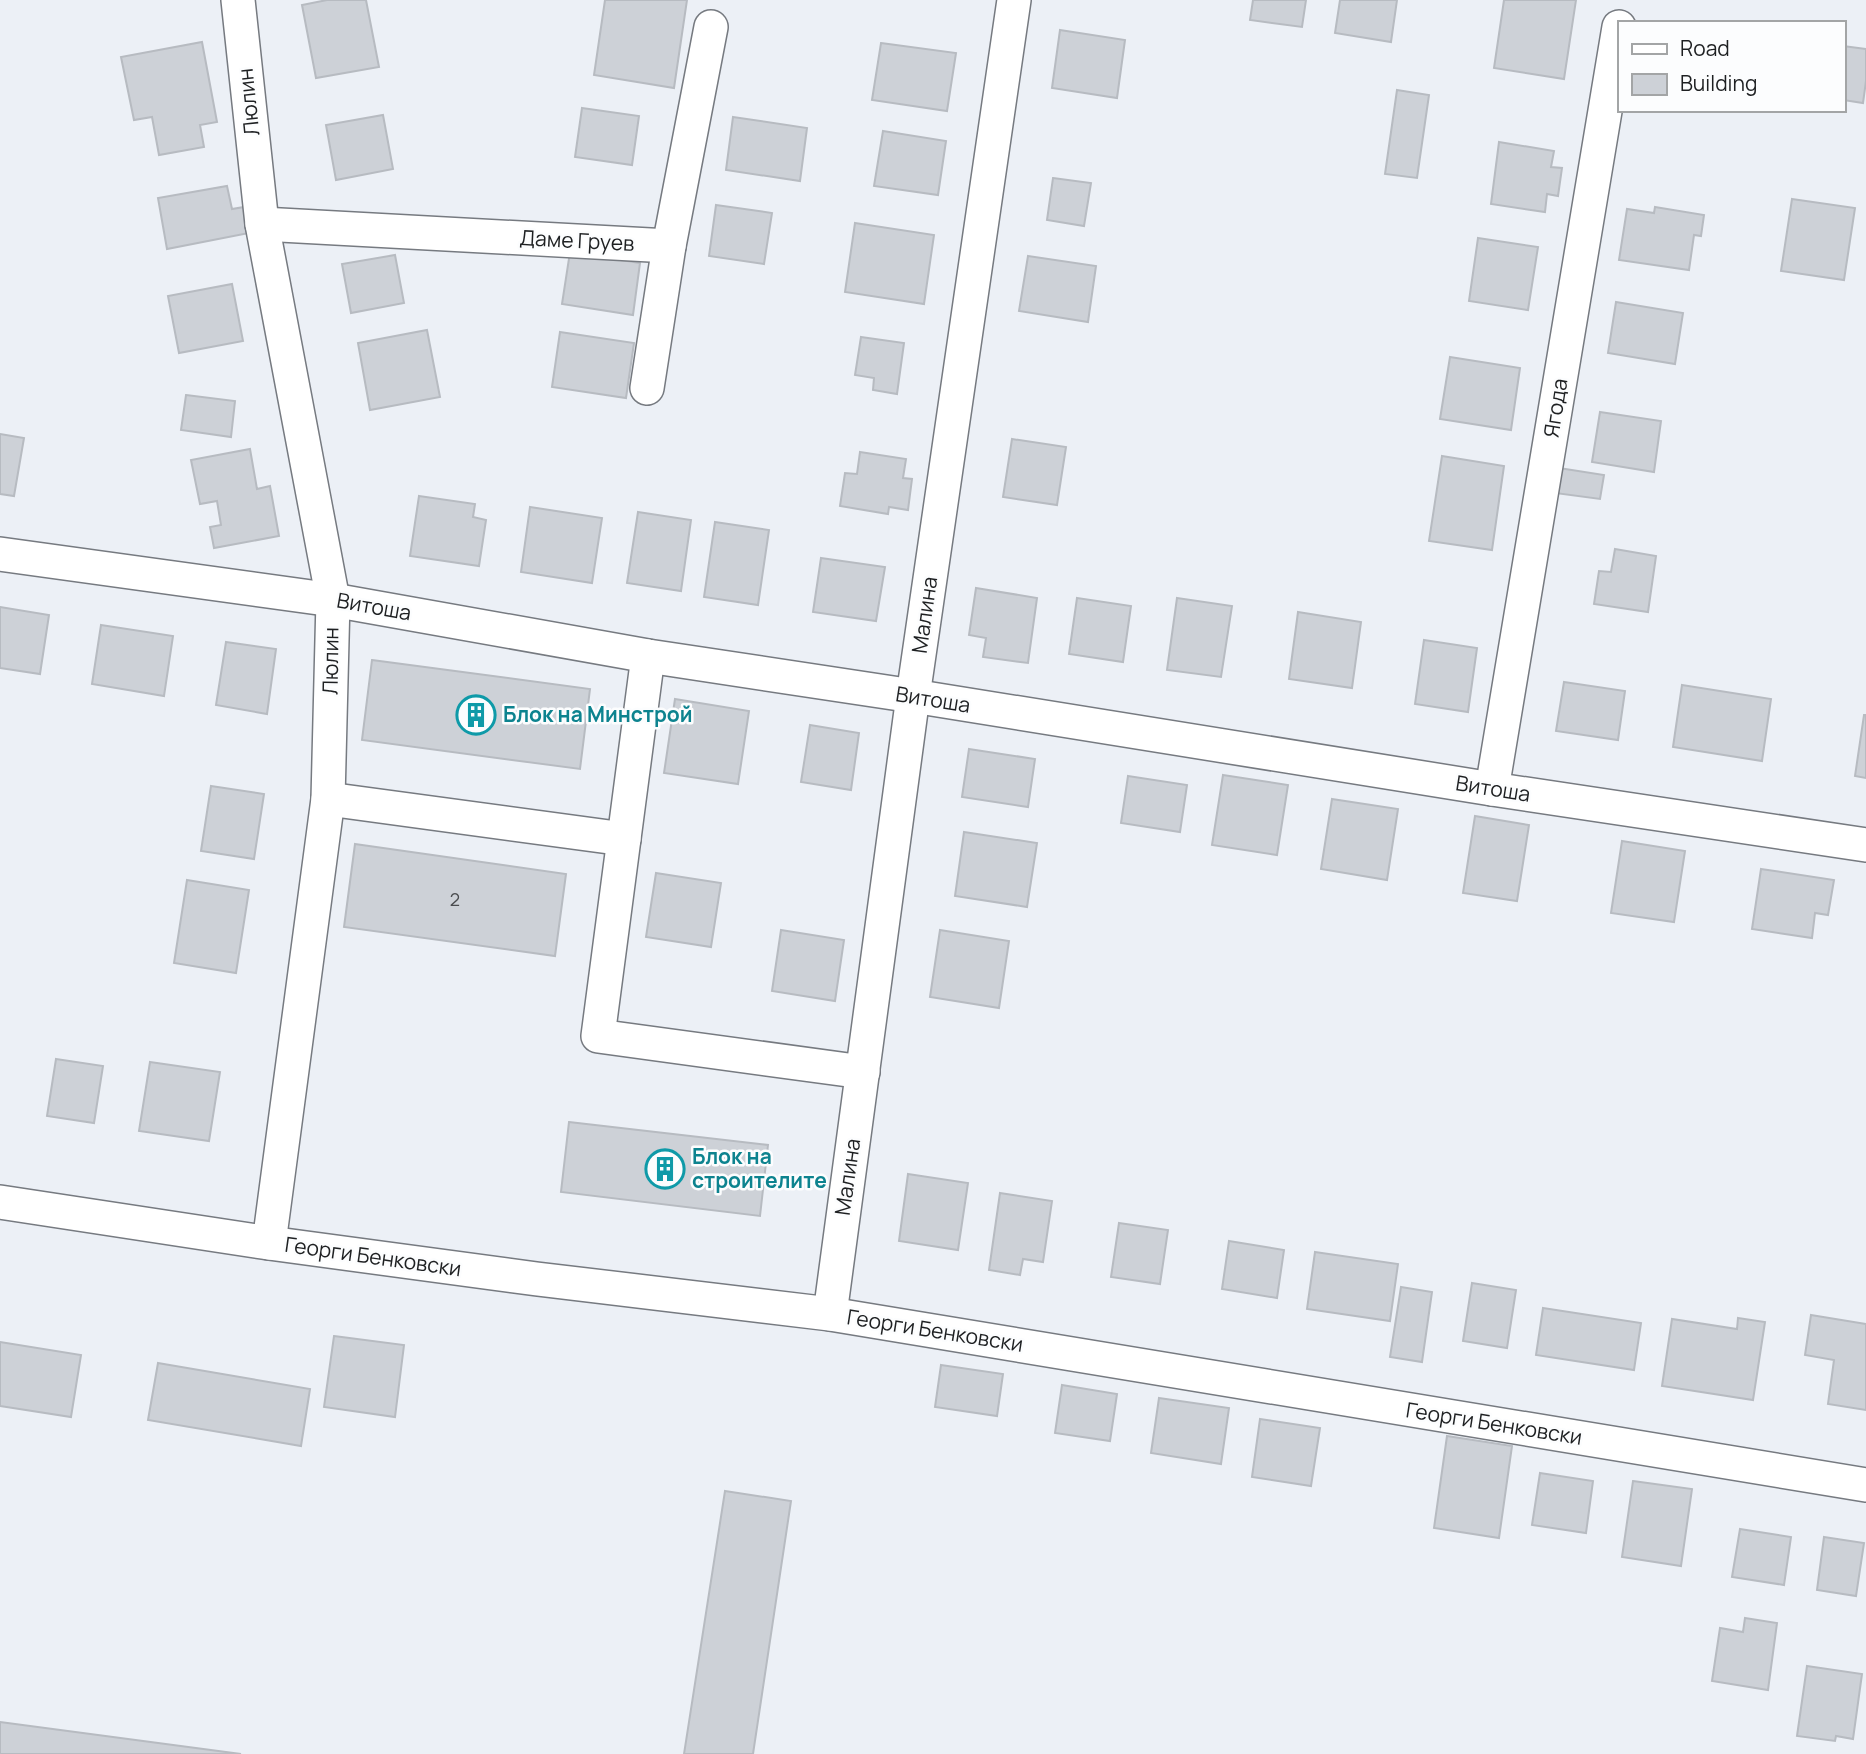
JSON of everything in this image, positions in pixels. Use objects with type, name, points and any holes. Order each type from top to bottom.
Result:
[{"type":"street","name":"Люлин","points":[[238,0],[262,224],[332,600],[328,799],[269,1243]]},
{"type":"street","name":"Малина","points":[[830,1314],[913,696],[1014,0]]},
{"type":"street","name":"Ягода","points":[[1621,21],[1624,0]]},
{"type":"street","points":[[647,388],[668,246],[712,27]]},
{"type":"street","name":"Ягода","points":[[1492,789],[1618,37]]},
{"type":"street","name":"Даме Груев","points":[[262,224],[668,246]]},
{"type":"street","name":"Витоша","points":[[0,554],[332,600],[648,656],[1866,845]]},
{"type":"street","points":[[648,656],[598,1036],[863,1072]]},
{"type":"street","points":[[328,799],[624,839]]},
{"type":"street","name":"Георги Бенковски","points":[[0,1202],[269,1243],[830,1314],[1866,1485]]},
{"type":"building","points":[[327,0],[366,0],[379,67],[316,78],[302,5]]},
{"type":"building","points":[[605,0],[687,0],[674,88],[594,75]]},
{"type":"building","points":[[1253,0],[1306,0],[1302,27],[1250,20]]},
{"type":"building","points":[[1340,0],[1397,0],[1391,42],[1335,33]]},
{"type":"building","points":[[1504,0],[1576,0],[1564,79],[1494,68]]},
{"type":"building","points":[[1060,30],[1125,40],[1117,98],[1052,88]]},
{"type":"building","points":[[202,42],[217,122],[200,125],[204,147],[159,155],[152,117],[134,120],[121,57]]},
{"type":"building","points":[[881,43],[956,53],[947,111],[872,100]]},
{"type":"building","points":[[1845,46],[1866,49],[1863,103],[1845,100]]},
{"type":"building","points":[[1397,90],[1429,95],[1417,178],[1385,174]]},
{"type":"building","points":[[582,108],[639,116],[632,165],[575,157]]},
{"type":"building","points":[[383,115],[393,169],[336,180],[326,125]]},
{"type":"building","points":[[733,117],[807,128],[800,181],[726,170]]},
{"type":"building","points":[[883,131],[946,141],[938,195],[874,186]]},
{"type":"building","points":[[1499,142],[1554,151],[1551,167],[1562,168],[1558,196],[1547,194],[1545,212],[1491,204]]},
{"type":"building","points":[[1053,178],[1091,183],[1084,226],[1047,220]]},
{"type":"building","points":[[227,186],[232,209],[244,207],[249,233],[167,249],[158,198]]},
{"type":"building","points":[[1792,199],[1855,208],[1844,280],[1781,271]]},
{"type":"building","points":[[716,205],[772,213],[764,264],[709,256]]},
{"type":"building","points":[[1655,207],[1704,215],[1701,236],[1694,235],[1689,270],[1619,260],[1627,209],[1654,213]]},
{"type":"building","points":[[855,223],[934,235],[924,304],[845,292]]},
{"type":"building","points":[[1478,238],[1538,247],[1528,310],[1469,301]]},
{"type":"building","points":[[570,252],[640,263],[633,315],[562,304]]},
{"type":"building","points":[[395,255],[404,303],[351,313],[342,264]]},
{"type":"building","points":[[1028,256],[1096,266],[1088,322],[1019,311]]},
{"type":"building","points":[[232,284],[243,341],[179,353],[168,296]]},
{"type":"building","points":[[1616,302],[1683,313],[1675,364],[1608,353]]},
{"type":"building","points":[[427,330],[440,397],[370,410],[358,343]]},
{"type":"building","points":[[560,332],[634,343],[626,398],[552,387]]},
{"type":"building","points":[[861,337],[904,343],[897,394],[873,390],[874,378],[855,375]]},
{"type":"building","points":[[1450,357],[1520,368],[1511,430],[1440,419]]},
{"type":"building","points":[[186,395],[235,401],[231,437],[181,430]]},
{"type":"building","points":[[1600,412],[1661,421],[1654,472],[1592,462]]},
{"type":"building","points":[[0,434],[24,438],[14,496],[0,494]]},
{"type":"building","points":[[1012,439],[1066,447],[1057,505],[1003,497]]},
{"type":"building","points":[[250,449],[257,489],[270,486],[279,536],[214,548],[210,527],[221,525],[217,501],[200,504],[191,460]]},
{"type":"building","points":[[860,452],[906,459],[903,478],[912,479],[908,510],[889,507],[888,514],[840,506],[845,473],[857,474]]},
{"type":"building","points":[[1442,456],[1504,466],[1492,550],[1429,541]]},
{"type":"building","points":[[1559,468],[1604,475],[1600,499],[1555,493]]},
{"type":"building","points":[[419,496],[475,504],[473,517],[486,520],[479,566],[410,556]]},
{"type":"building","points":[[530,507],[602,518],[592,583],[521,572]]},
{"type":"building","points":[[638,512],[691,520],[681,591],[627,583]]},
{"type":"building","points":[[715,522],[769,530],[758,605],[704,597]]},
{"type":"building","points":[[1615,549],[1656,556],[1648,612],[1594,604],[1599,571],[1611,572]]},
{"type":"building","points":[[821,558],[885,567],[876,621],[813,612]]},
{"type":"building","points":[[976,588],[1037,598],[1028,663],[983,657],[986,638],[969,635]]},
{"type":"building","points":[[1077,598],[1131,606],[1123,662],[1069,654]]},
{"type":"building","points":[[1177,598],[1232,606],[1221,677],[1167,670]]},
{"type":"building","points":[[0,607],[49,615],[40,674],[0,668]]},
{"type":"building","points":[[1298,612],[1361,622],[1352,688],[1289,679]]},
{"type":"building","points":[[101,625],[173,636],[164,696],[92,684]]},
{"type":"building","points":[[1424,640],[1477,648],[1468,712],[1415,704]]},
{"type":"building","points":[[226,642],[276,649],[267,714],[216,705]]},
{"type":"building","name":"Блок на Минстрой","points":[[372,660],[590,689],[580,769],[362,740]]},
{"type":"building","points":[[1564,682],[1625,691],[1618,740],[1556,731]]},
{"type":"building","points":[[1682,685],[1771,699],[1762,761],[1673,747]]},
{"type":"building","points":[[675,699],[749,711],[738,784],[664,773]]},
{"type":"building","points":[[1866,715],[1866,778],[1855,776]]},
{"type":"building","points":[[810,725],[859,733],[851,790],[801,782]]},
{"type":"building","points":[[969,749],[1035,759],[1028,807],[962,797]]},
{"type":"building","points":[[1223,775],[1288,785],[1277,855],[1212,845]]},
{"type":"building","points":[[1128,776],[1187,785],[1180,832],[1121,823]]},
{"type":"building","points":[[211,786],[264,794],[254,859],[201,851]]},
{"type":"building","points":[[1332,799],[1398,809],[1387,880],[1321,869]]},
{"type":"building","points":[[1475,816],[1529,825],[1517,901],[1463,893]]},
{"type":"building","points":[[964,832],[1037,843],[1027,907],[955,896]]},
{"type":"building","points":[[1622,841],[1685,851],[1674,922],[1611,913]]},
{"type":"building","points":[[355,844],[566,874],[555,956],[344,927]]},
{"type":"building","points":[[1761,869],[1834,880],[1828,915],[1815,913],[1812,938],[1752,929]]},
{"type":"building","points":[[656,873],[721,883],[711,947],[646,937]]},
{"type":"building","points":[[187,880],[249,890],[236,973],[174,963]]},
{"type":"building","points":[[781,930],[844,940],[835,1001],[772,991]]},
{"type":"building","points":[[940,930],[1009,941],[999,1008],[930,997]]},
{"type":"building","points":[[56,1059],[103,1066],[94,1123],[47,1116]]},
{"type":"building","points":[[150,1062],[220,1072],[209,1141],[139,1131]]},
{"type":"building","name":"Блок на строителите","points":[[569,1122],[768,1145],[760,1216],[561,1192]]},
{"type":"building","points":[[908,1174],[968,1183],[958,1250],[899,1241]]},
{"type":"building","points":[[1000,1193],[1052,1201],[1043,1262],[1023,1259],[1020,1275],[989,1270]]},
{"type":"building","points":[[1119,1223],[1168,1230],[1160,1284],[1111,1277]]},
{"type":"building","points":[[1229,1241],[1284,1250],[1277,1298],[1222,1289]]},
{"type":"building","points":[[1315,1252],[1398,1264],[1390,1321],[1307,1309]]},
{"type":"building","points":[[1472,1283],[1516,1290],[1507,1348],[1463,1341]]},
{"type":"building","points":[[1401,1287],[1432,1292],[1422,1362],[1390,1357]]},
{"type":"building","points":[[1543,1308],[1641,1323],[1634,1370],[1536,1355]]},
{"type":"building","points":[[1811,1315],[1866,1324],[1866,1410],[1828,1404],[1834,1360],[1805,1355]]},
{"type":"building","points":[[1738,1318],[1765,1322],[1753,1400],[1662,1386],[1672,1319],[1737,1329]]},
{"type":"building","points":[[334,1336],[404,1345],[395,1417],[324,1407]]},
{"type":"building","points":[[0,1342],[81,1355],[71,1417],[0,1406]]},
{"type":"building","points":[[158,1363],[310,1389],[301,1446],[148,1420]]},
{"type":"building","points":[[941,1365],[1003,1374],[997,1416],[935,1407]]},
{"type":"building","points":[[1062,1385],[1117,1394],[1110,1441],[1055,1433]]},
{"type":"building","points":[[1159,1398],[1229,1408],[1221,1464],[1151,1453]]},
{"type":"building","points":[[1260,1419],[1320,1428],[1311,1486],[1252,1477]]},
{"type":"building","points":[[1447,1436],[1512,1446],[1499,1538],[1434,1528]]},
{"type":"building","points":[[1540,1473],[1593,1481],[1586,1533],[1532,1525]]},
{"type":"building","points":[[1633,1481],[1692,1489],[1681,1566],[1622,1557]]},
{"type":"building","points":[[725,1491],[791,1501],[753,1754],[684,1754]]},
{"type":"building","points":[[1740,1529],[1791,1537],[1784,1585],[1732,1577]]},
{"type":"building","points":[[1824,1537],[1864,1543],[1856,1596],[1817,1590]]},
{"type":"building","points":[[1745,1618],[1777,1623],[1768,1690],[1712,1681],[1720,1628],[1743,1632]]},
{"type":"building","points":[[1807,1666],[1862,1674],[1853,1739],[1836,1736],[1835,1741],[1797,1736]]},
{"type":"building","points":[[0,1722],[241,1754],[0,1754]]},
{"type":"place","name":"Блок на Минстрой","points":[[476,715]]},
{"type":"place","name":"Блок на строителите","points":[[665,1169]]}]
